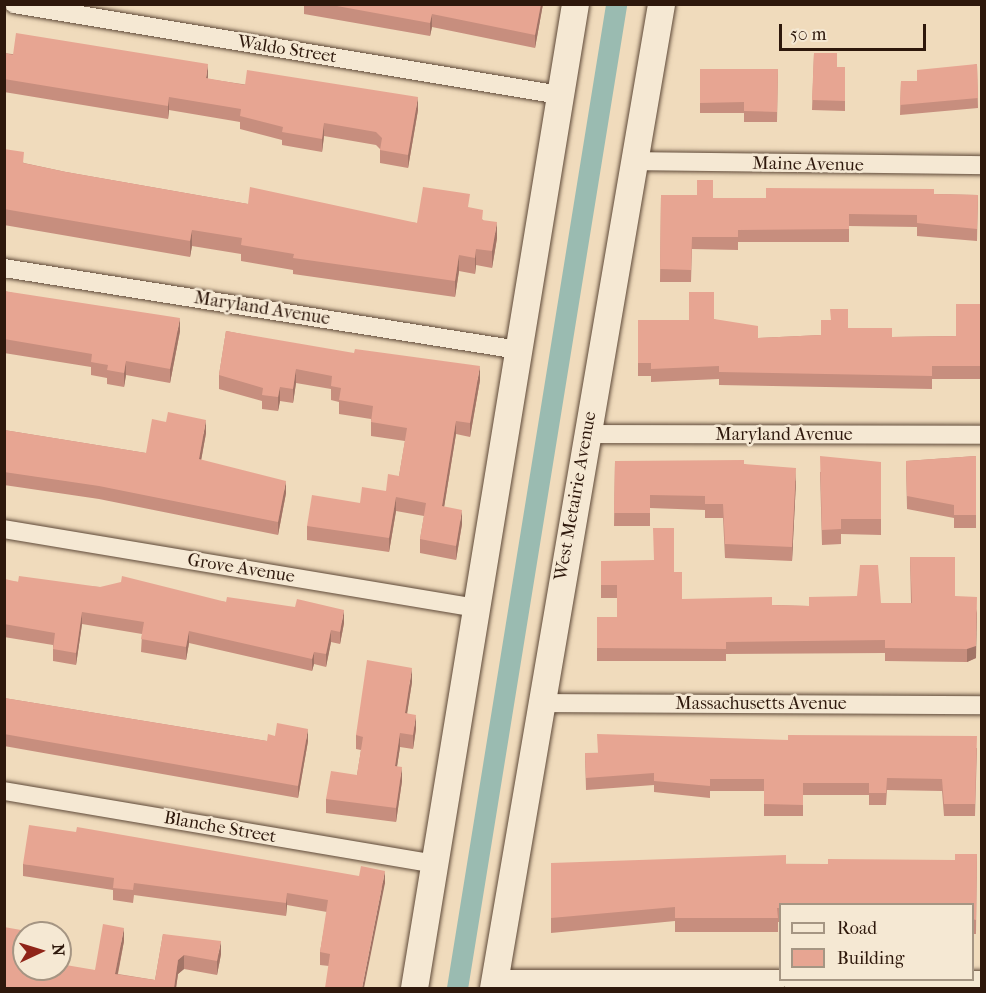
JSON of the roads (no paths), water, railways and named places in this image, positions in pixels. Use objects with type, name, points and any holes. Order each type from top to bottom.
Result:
[{"type":"main road","points":[[414,988],[575,4]]},
{"type":"main road","name":"West Metairie Avenue","points":[[493,984],[660,4]]},
{"type":"street","name":"Waldo Street","points":[[14,4],[560,95]]},
{"type":"street","name":"Maine Avenue","points":[[634,161],[981,165]]},
{"type":"street","name":"Maryland Avenue","points":[[4,268],[519,350]]},
{"type":"street","name":"Maryland Avenue","points":[[587,434],[981,435]]},
{"type":"street","name":"Grove Avenue","points":[[4,530],[477,608]]},
{"type":"street","name":"Massachusetts Avenue","points":[[540,703],[981,705]]},
{"type":"street","name":"Blanche Street","points":[[4,791],[435,864]]},
{"type":"street","points":[[493,984],[779,980]]},
{"type":"waterway","points":[[457,988],[616,5]]}]
